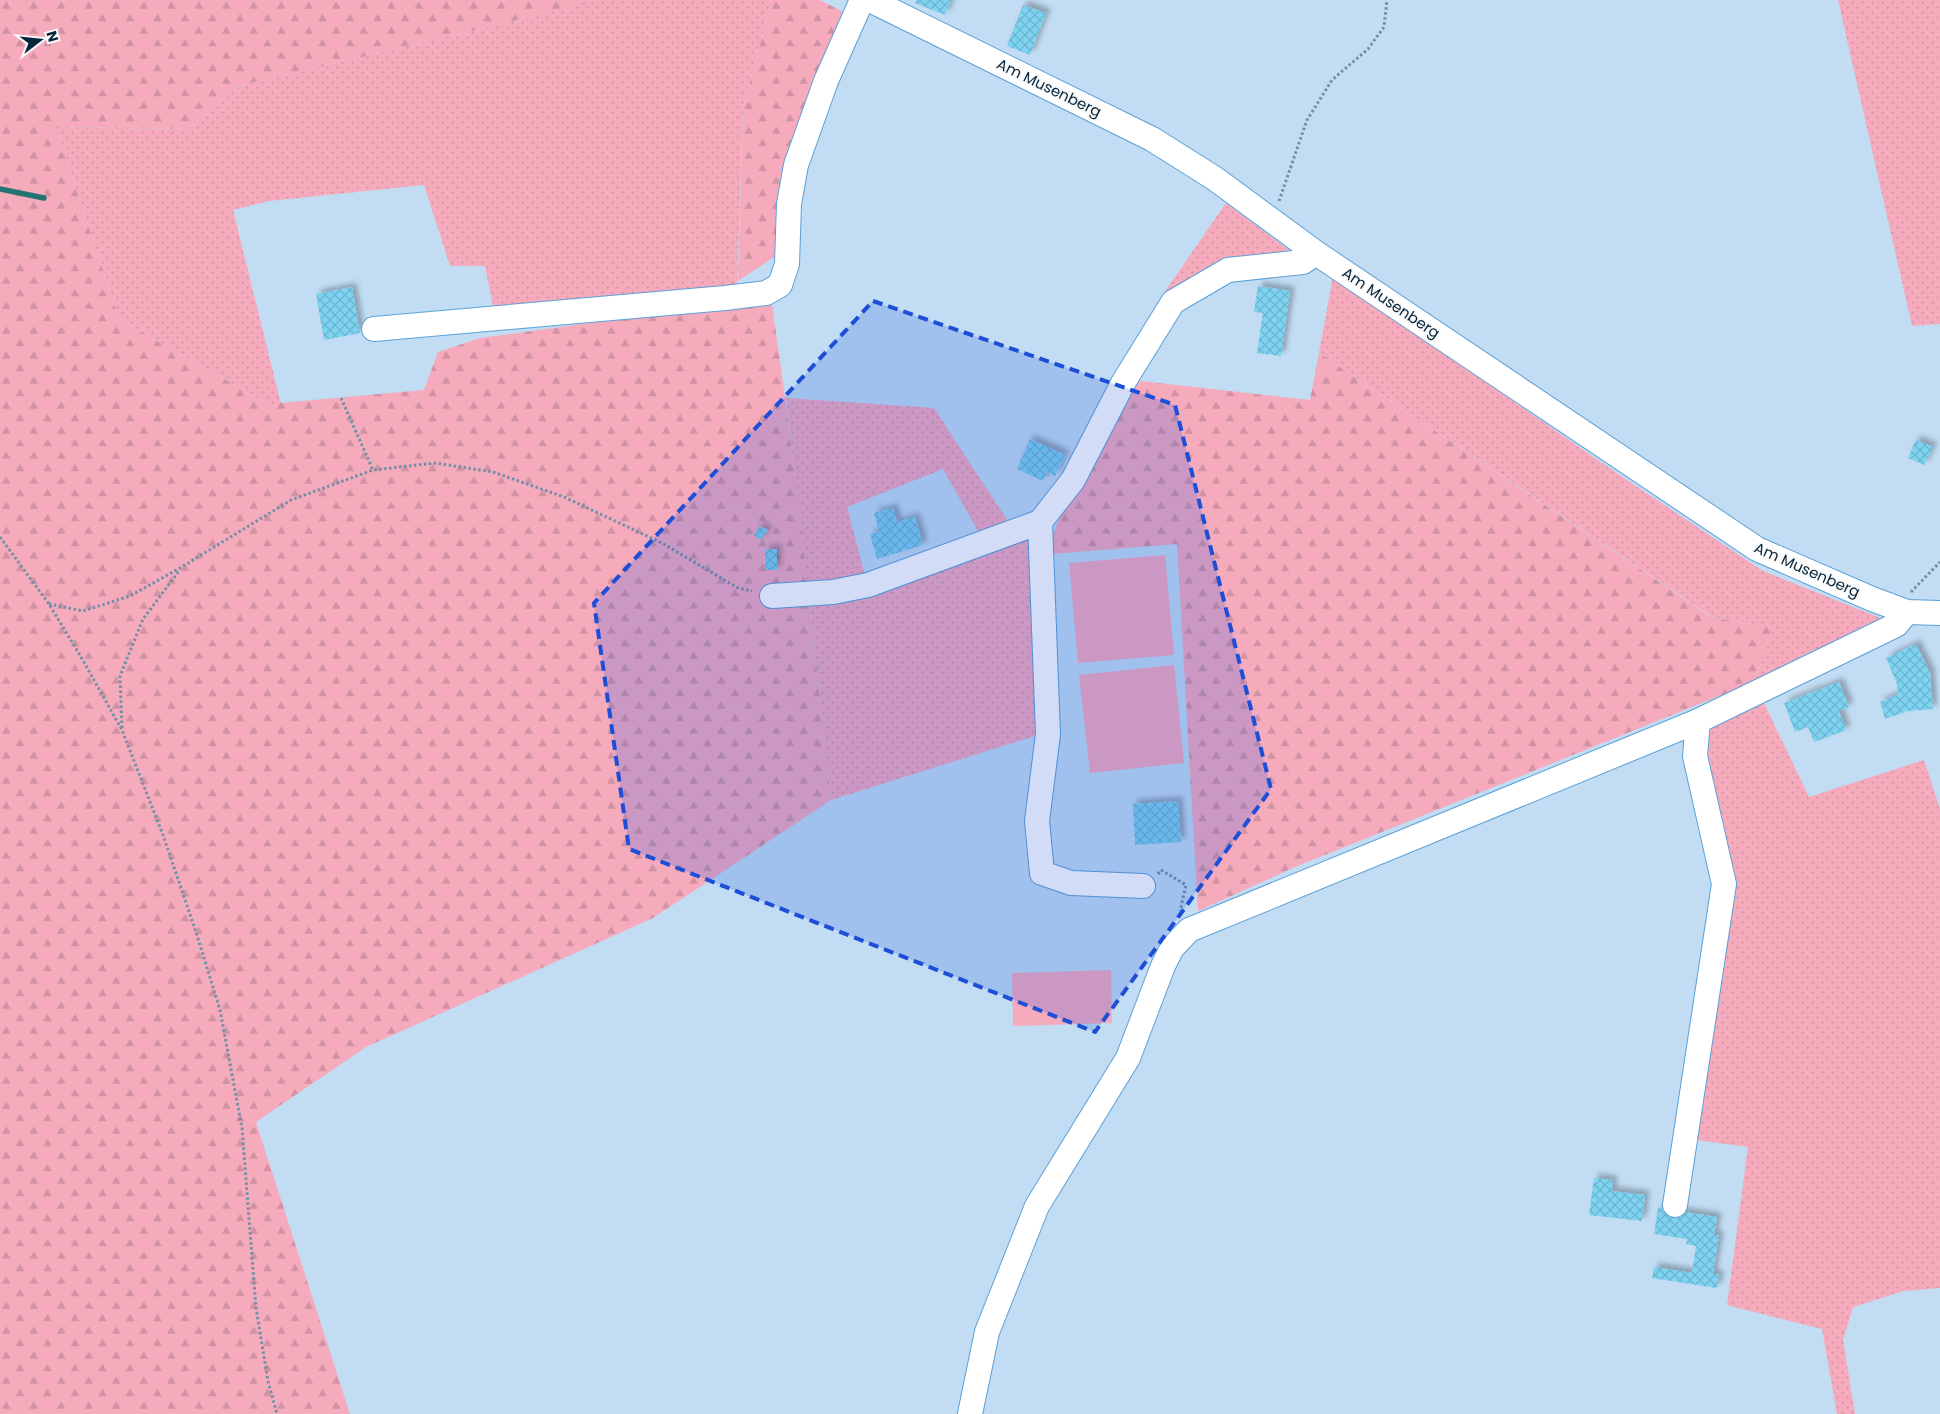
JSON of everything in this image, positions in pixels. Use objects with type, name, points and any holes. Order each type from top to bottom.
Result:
[{"type":"street","points":[[374,329],[724,298],[766,293],[780,285],[787,264],[789,204],[796,165],[826,81],[862,0]]},
{"type":"street","name":"Am Musenberg","points":[[870,0],[1152,138],[1214,178],[1316,253],[1757,550],[1907,612],[1940,613]]},
{"type":"street","points":[[772,596],[832,592],[868,585],[1040,522],[1072,480],[1123,383],[1174,302],[1228,270],[1303,262],[1316,253]]},
{"type":"street","points":[[1040,522],[1048,734],[1037,821],[1042,873],[1071,883],[1143,886]]},
{"type":"street","points":[[970,1414],[987,1332],[1037,1206],[1128,1058],[1163,966],[1172,948],[1189,930],[1698,721],[1896,626],[1907,612]]},
{"type":"street","points":[[1675,1205],[1724,884],[1695,756],[1698,721]]},
{"type":"path","points":[[1272,221],[1307,120],[1332,80],[1368,49],[1384,27],[1387,0]]},
{"type":"path","points":[[341,398],[373,470]]},
{"type":"path","points":[[49,604],[82,611],[130,596],[180,568],[291,500],[373,470],[435,463],[493,472],[564,497],[662,543],[738,588],[772,596]]},
{"type":"path","points":[[0,537],[49,604],[81,656],[122,730],[164,835],[220,1010],[242,1128],[256,1308],[268,1381],[277,1414]]},
{"type":"path","points":[[1907,612],[1910,593],[1940,562]]},
{"type":"path","points":[[122,730],[120,676],[143,619],[180,568]]},
{"type":"highlighted area","points":[[873,301],[1175,405],[1271,789],[1095,1032],[629,849],[594,603]]},
{"type":"green space","points":[[0,0],[594,0],[594,2],[239,86],[189,129],[56,127],[119,319],[268,404],[424,390],[438,352],[480,338],[771,298],[796,486],[831,800],[653,918],[366,1047],[256,1122],[350,1414],[0,1414]]},
{"type":"green space","points":[[594,0],[772,0],[743,107],[737,287],[494,311],[485,266],[450,266],[424,185],[269,201],[233,210],[281,404],[268,404],[119,319],[56,127],[189,129],[239,86],[593,2]]},
{"type":"green space","points":[[772,0],[820,0],[845,13],[790,158],[774,257],[738,281],[743,107]]},
{"type":"green space","points":[[1838,0],[1940,0],[1940,324],[1912,326]]},
{"type":"green space","points":[[1226,203],[1296,255],[1168,300],[1164,293]]},
{"type":"green space","points":[[1333,276],[1618,474],[1763,571],[1883,619],[1754,682],[1765,653],[1771,627],[1714,618],[1319,353]]},
{"type":"green space","points":[[1319,353],[1713,618],[1772,627],[1754,682],[1295,867],[1198,911],[1177,544],[1051,554],[1052,539],[1061,513],[1132,380],[1310,400]]},
{"type":"green space","points":[[786,398],[934,408],[1013,529],[982,538],[943,469],[847,507],[866,579],[808,590]]},
{"type":"green space","points":[[1034,535],[1038,735],[831,800],[810,603]]},
{"type":"green space","points":[[1165,555],[1174,655],[1078,663],[1069,563]]},
{"type":"green space","points":[[1174,665],[1184,763],[1090,773],[1079,675]]},
{"type":"green space","points":[[1764,703],[1809,797],[1924,760],[1940,809],[1940,1288],[1904,1291],[1853,1307],[1843,1340],[1855,1414],[1837,1414],[1822,1329],[1727,1305],[1748,1147],[1696,1140],[1728,920],[1704,759],[1707,728]]},
{"type":"green space","points":[[1111,970],[1112,1023],[1013,1026],[1012,973]]},
{"type":"building","points":[[916,0],[951,0],[945,15],[915,3]]},
{"type":"building","points":[[1023,5],[1046,13],[1030,55],[1007,46]]},
{"type":"building","points":[[1258,286],[1290,291],[1281,356],[1257,353],[1263,313],[1254,312]]},
{"type":"building","points":[[352,287],[360,333],[324,340],[316,294]]},
{"type":"building","points":[[1030,439],[1065,455],[1055,476],[1047,472],[1043,481],[1017,469]]},
{"type":"building","points":[[1916,440],[1933,447],[1924,465],[1908,458]]},
{"type":"building","points":[[893,508],[897,522],[915,517],[923,545],[877,559],[870,534],[879,532],[874,513]]},
{"type":"building","points":[[760,526],[768,530],[761,540],[754,535]]},
{"type":"building","points":[[765,549],[777,549],[777,570],[765,570]]},
{"type":"building","points":[[1916,644],[1930,673],[1933,709],[1907,711],[1885,719],[1880,702],[1898,694],[1897,684],[1886,658]]},
{"type":"building","points":[[1839,682],[1849,707],[1839,711],[1846,730],[1814,742],[1808,727],[1795,732],[1784,703]]},
{"type":"building","points":[[1178,801],[1181,842],[1135,845],[1133,804]]},
{"type":"building","points":[[1594,1178],[1613,1180],[1612,1191],[1645,1195],[1642,1221],[1589,1215]]},
{"type":"building","points":[[1658,1208],[1717,1217],[1714,1235],[1719,1235],[1713,1274],[1719,1275],[1717,1288],[1652,1278],[1654,1267],[1692,1273],[1696,1246],[1686,1244],[1687,1239],[1654,1234]]},
{"type":"waterway","points":[[0,189],[44,198]]}]
